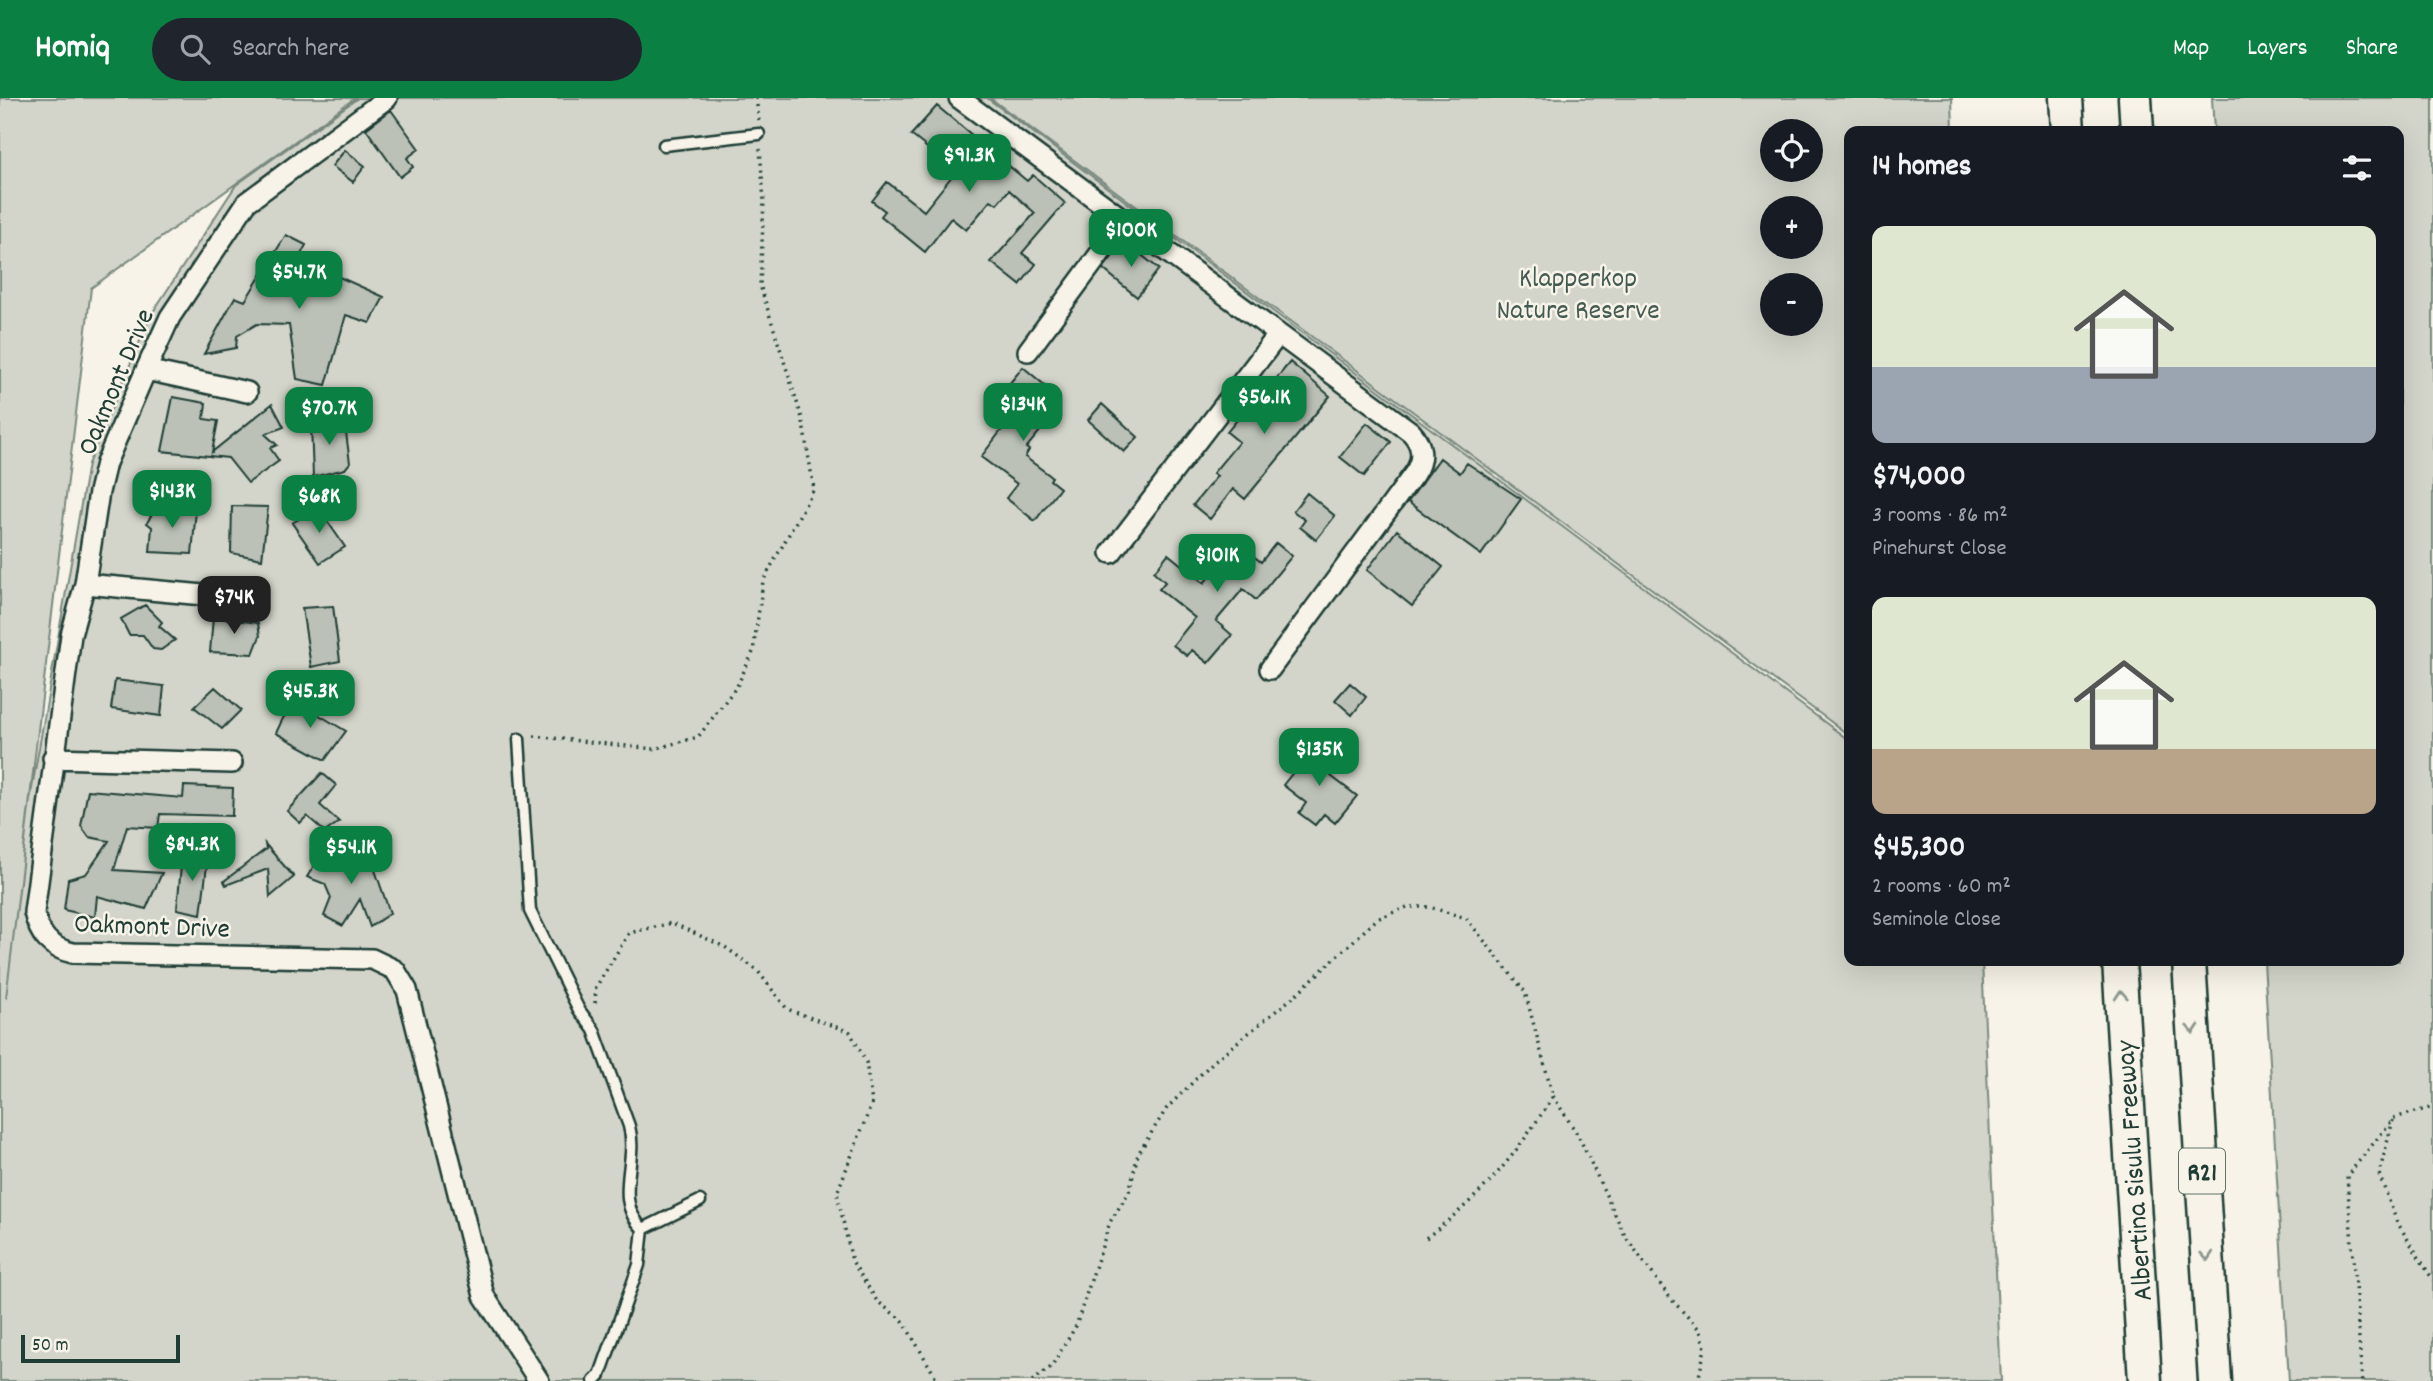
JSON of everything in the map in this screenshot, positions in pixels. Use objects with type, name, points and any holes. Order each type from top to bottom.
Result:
[{"type":"highway","points":[[2066,98],[2068,126]]},
{"type":"highway","points":[[2134,98],[2137,126]]},
{"type":"highway","name":"Albertina Sisulu Freeway","points":[[2119,966],[2145,1381]]},
{"type":"highway","name":"R21","points":[[2189,966],[2215,1381]]},
{"type":"street","name":"Oakmont Drive","points":[[387,98],[247,202],[170,317],[146,370],[106,463],[85,584],[71,635],[34,912],[38,928],[56,947],[72,953],[372,959],[390,966],[402,978],[484,1296],[539,1381]]},
{"type":"street","points":[[959,98],[1411,432],[1419,443],[1421,457],[1414,474],[1270,668]]},
{"type":"street","points":[[1028,351],[1124,221]]},
{"type":"street","points":[[1111,553],[1278,335]]},
{"type":"street","points":[[146,370],[247,392]]},
{"type":"street","points":[[85,584],[225,597]]},
{"type":"street","points":[[53,758],[232,762]]},
{"type":"lane","points":[[664,145],[759,134]]},
{"type":"lane","points":[[519,739],[530,911],[579,1010],[594,1030],[633,1140],[626,1195],[635,1222],[643,1229]]},
{"type":"lane","points":[[643,1229],[700,1201]]},
{"type":"lane","points":[[594,1381],[600,1375],[639,1265],[643,1229]]},
{"type":"path","points":[[519,739],[541,734],[607,745],[654,748],[698,737],[737,686],[753,653],[763,580],[814,489],[802,418],[760,285],[764,201],[756,98]]},
{"type":"path","points":[[1032,1381],[1051,1367],[1076,1326],[1110,1222],[1129,1192],[1138,1154],[1167,1108],[1214,1061],[1292,998],[1377,919],[1407,907],[1429,907],[1466,919],[1525,992],[1553,1096],[1579,1136],[1625,1236],[1658,1283],[1700,1331],[1705,1348],[1698,1381]]},
{"type":"path","points":[[594,1030],[596,987],[629,933],[673,923],[725,947],[757,970],[787,1009],[850,1032],[866,1062],[872,1103],[837,1193],[852,1261],[877,1301],[903,1321],[938,1381]]},
{"type":"path","points":[[1422,1241],[1489,1186],[1526,1139],[1553,1096]]},
{"type":"path","points":[[2362,1381],[2347,1176],[2394,1118],[2433,1107]]},
{"type":"path","points":[[2394,1118],[2379,1174],[2398,1222],[2433,1280]]},
{"type":"green space","points":[[0,98],[355,98],[91,288],[6,998],[30,800],[88,464],[151,315],[236,185],[358,98],[987,98],[1844,737],[1844,966],[1982,966],[2001,1381],[0,1381]]},
{"type":"green space","name":"Klapperkop Nature Reserve","points":[[990,98],[1952,98],[1953,126],[1844,126],[1844,732]]},
{"type":"green space","points":[[2212,98],[2433,98],[2433,1381],[2289,1381],[2264,966],[2404,966],[2404,126],[2214,126]]},
{"type":"building","points":[[937,106],[1027,181],[1033,175],[1065,203],[1022,253],[1036,264],[1020,285],[991,262],[1035,213],[1009,190],[997,204],[991,200],[966,230],[951,218],[925,252],[881,216],[885,211],[872,201],[887,182],[924,211],[956,171],[911,135]]},
{"type":"building","points":[[391,110],[419,149],[407,158],[413,167],[400,177],[366,129]]},
{"type":"building","points":[[345,150],[365,166],[353,182],[332,166]]},
{"type":"building","points":[[286,235],[306,245],[294,268],[323,279],[328,272],[384,297],[370,323],[346,315],[326,385],[297,379],[289,325],[257,324],[237,336],[236,348],[204,354],[235,297],[245,301]]},
{"type":"building","points":[[1124,241],[1159,269],[1137,297],[1103,269]]},
{"type":"building","points":[[1290,362],[1330,396],[1245,499],[1233,489],[1210,519],[1193,505],[1217,476],[1213,473],[1239,442],[1227,432],[1241,415],[1245,417]]},
{"type":"building","points":[[1023,367],[1054,393],[1044,405],[1055,413],[1026,448],[1029,450],[1025,457],[1052,477],[1050,480],[1060,488],[1035,521],[1006,498],[1017,484],[981,457],[1006,424],[1003,421],[1009,413],[995,401]]},
{"type":"building","points":[[173,397],[206,403],[204,419],[218,421],[212,452],[272,404],[284,427],[265,434],[277,445],[270,448],[279,461],[248,483],[228,458],[162,451]]},
{"type":"building","points":[[1102,404],[1138,437],[1124,452],[1088,420]]},
{"type":"building","points":[[344,417],[350,463],[345,469],[313,477],[311,424]]},
{"type":"building","points":[[1367,423],[1391,442],[1364,476],[1340,457]]},
{"type":"building","points":[[1440,458],[1460,473],[1467,463],[1521,499],[1481,555],[1408,502]]},
{"type":"building","points":[[1307,493],[1335,516],[1316,540],[1300,527],[1305,520],[1293,511]]},
{"type":"building","points":[[313,500],[345,547],[320,563],[292,523],[313,511]]},
{"type":"building","points":[[157,504],[196,509],[192,554],[150,552],[152,527],[147,523]]},
{"type":"building","points":[[232,506],[268,507],[262,559],[231,553]]},
{"type":"building","points":[[1397,530],[1443,567],[1412,606],[1367,570]]},
{"type":"building","points":[[1237,543],[1261,562],[1276,543],[1292,556],[1256,600],[1243,589],[1216,621],[1232,635],[1208,663],[1192,650],[1187,656],[1173,645],[1195,618],[1159,589],[1165,582],[1154,572],[1168,554],[1204,583]]},
{"type":"building","points":[[145,605],[162,622],[159,626],[175,640],[161,650],[153,649],[143,635],[129,635],[121,619]]},
{"type":"building","points":[[333,606],[340,661],[311,667],[302,608]]},
{"type":"building","points":[[213,617],[258,623],[260,636],[253,654],[210,652]]},
{"type":"building","points":[[115,680],[164,686],[161,716],[111,709]]},
{"type":"building","points":[[1350,683],[1366,697],[1352,715],[1335,700]]},
{"type":"building","points":[[215,687],[241,710],[222,729],[194,707]]},
{"type":"building","points":[[307,693],[309,709],[346,731],[325,760],[276,733],[283,718]]},
{"type":"building","points":[[1314,746],[1339,766],[1331,776],[1357,796],[1335,823],[1324,814],[1315,825],[1299,813],[1306,803],[1283,785]]},
{"type":"building","points":[[322,773],[336,785],[320,805],[339,822],[325,832],[307,816],[300,823],[287,811]]},
{"type":"building","points":[[184,786],[233,788],[232,816],[160,814],[158,828],[127,826],[114,870],[162,873],[146,909],[97,896],[95,917],[64,910],[68,879],[86,874],[109,841],[89,837],[81,826],[88,790],[183,798]]},
{"type":"building","points":[[265,844],[294,877],[270,897],[268,869],[226,885],[224,881],[266,849]]},
{"type":"building","points":[[324,849],[340,858],[368,850],[390,913],[370,927],[360,899],[343,926],[324,916],[331,898],[325,884],[307,877]]},
{"type":"building","points":[[182,855],[208,857],[201,914],[177,909]]}]
